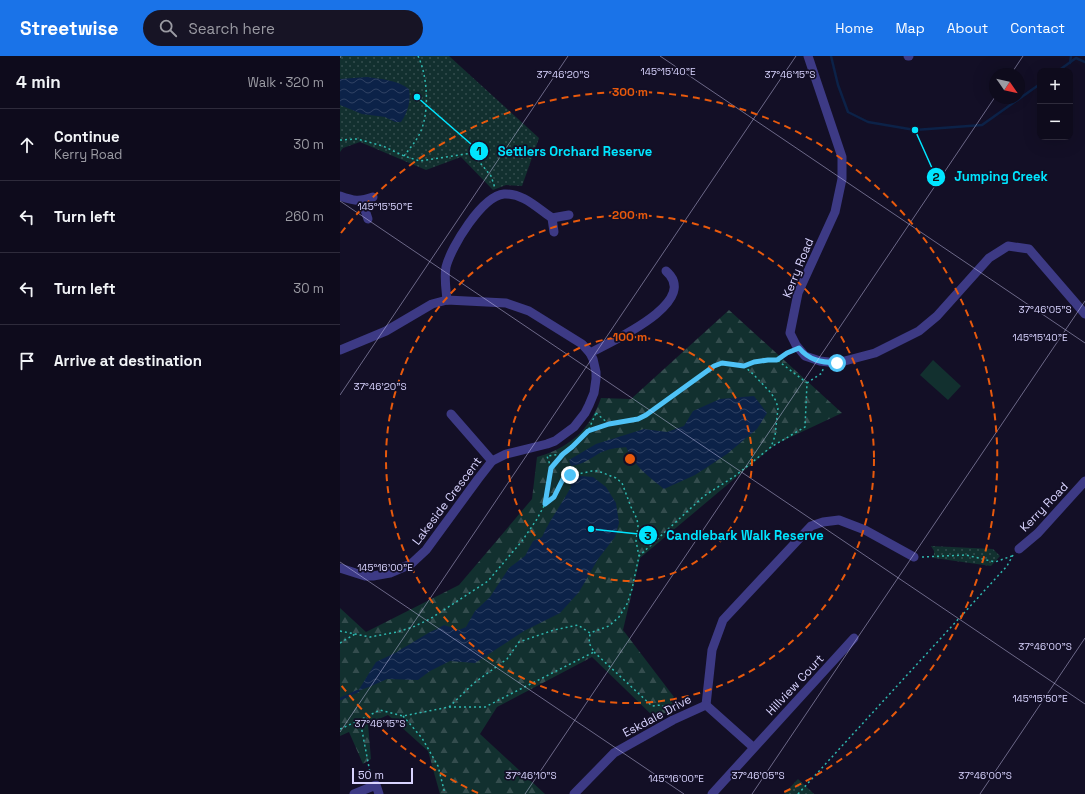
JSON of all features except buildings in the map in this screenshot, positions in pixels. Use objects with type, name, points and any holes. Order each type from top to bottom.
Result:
[{"type":"street","name":"Kerry Road","points":[[808,56],[842,157],[842,179],[835,212],[798,293],[790,332],[796,344],[805,356],[823,362],[837,363],[875,353],[919,330],[937,316],[989,258],[1008,246],[1029,249],[1085,314]]},
{"type":"street","points":[[446,300],[446,269],[453,248],[466,227],[489,200],[503,194],[523,197],[552,218],[569,215]]},
{"type":"street","points":[[340,196],[352,200],[362,201],[374,197]]},
{"type":"street","points":[[362,201],[368,219]]},
{"type":"street","points":[[552,218],[554,232]]},
{"type":"street","points":[[590,353],[640,326],[664,309],[673,294],[675,287],[673,280],[666,271]]},
{"type":"street","name":"Lakeside Crescent","points":[[340,350],[386,331],[432,304],[446,300],[506,303],[528,311],[577,340],[590,353],[596,372],[595,386],[591,399],[585,413],[579,421],[562,437],[547,444],[506,454],[492,461],[426,550],[411,564],[390,573],[373,576],[365,576],[340,568]]},
{"type":"street","points":[[451,414],[492,461]]},
{"type":"street","name":"Kerry Road","points":[[1019,549],[1038,533],[1085,481]]},
{"type":"street","points":[[706,704],[712,650],[723,620],[811,526],[823,522],[839,520],[865,530],[914,557]]},
{"type":"street","name":"Hillview Court","points":[[712,794],[854,638]]},
{"type":"street","name":"Eskdale Drive","points":[[574,794],[614,752],[706,704],[754,747]]},
{"type":"street","points":[[354,794],[376,785],[379,794]]},
{"type":"path","points":[[404,156],[419,135],[426,111],[426,83],[418,56]]},
{"type":"path","points":[[340,140],[356,139],[383,146],[404,156],[420,161],[472,153],[491,176],[497,196]]},
{"type":"path","points":[[588,431],[609,424],[638,419],[646,415],[714,366],[722,363],[744,366],[754,362],[777,360],[787,353],[799,348]]},
{"type":"path","points":[[777,360],[807,383]]},
{"type":"path","points":[[807,383],[822,373],[823,362]]},
{"type":"path","points":[[744,366],[765,385],[776,402],[778,408],[775,436],[771,448]]},
{"type":"path","points":[[639,556],[704,496],[735,476],[771,448],[805,427],[807,383]]},
{"type":"path","points":[[551,468],[563,454],[588,431],[596,413],[594,402],[591,399]]},
{"type":"path","points":[[596,413],[609,424]]},
{"type":"path","points":[[340,631],[370,637],[397,632],[413,627],[430,619],[488,581],[530,532],[545,504],[551,468],[547,456],[563,454]]},
{"type":"path","points":[[545,504],[554,497],[564,477],[592,471],[602,472],[616,478],[622,483],[637,519],[638,526],[636,540],[639,556],[632,589],[627,604],[619,617],[609,626],[590,633]]},
{"type":"path","points":[[798,794],[1001,572],[1019,549]]},
{"type":"path","points":[[914,557],[966,555],[994,562],[1012,556]]},
{"type":"path","points":[[449,707],[474,684],[507,659],[519,642],[554,630],[578,625],[590,633]]},
{"type":"path","points":[[590,633],[589,643],[594,652],[652,706],[660,706],[670,711],[673,720]]},
{"type":"path","points":[[340,643],[355,634]]},
{"type":"path","points":[[341,728],[380,710],[403,716],[449,707],[485,707],[594,652]]},
{"type":"path","points":[[403,716],[422,738],[438,766],[445,794]]},
{"type":"path","points":[[360,720],[372,786]]},
{"type":"green space","points":[[340,56],[449,56],[539,138],[522,186],[506,185],[493,190],[461,157],[426,170],[360,142],[343,148],[340,152]]},
{"type":"green space","points":[[729,310],[842,413],[776,444],[640,558],[623,630],[674,697],[670,700],[676,708],[655,718],[592,657],[497,707],[480,734],[545,794],[440,794],[428,751],[388,715],[368,724],[371,759],[363,764],[349,732],[340,736],[340,608],[366,632],[459,585],[532,499],[537,457],[559,448],[577,436],[591,419],[601,398],[631,399]]},
{"type":"green space","points":[[933,360],[961,386],[948,400],[920,375]]},
{"type":"green space","points":[[931,546],[993,549],[1000,556],[991,566],[934,558],[934,551]]},
{"type":"green space","points":[[798,779],[814,794],[784,794]]},
{"type":"water","points":[[367,77],[394,82],[409,89],[410,98],[401,122],[395,122],[385,117],[362,114],[340,105],[340,79]]},
{"type":"water","points":[[754,396],[767,413],[757,429],[727,454],[695,475],[664,489],[638,466],[626,447],[605,451],[582,463],[571,466],[569,460],[596,444],[644,429],[667,432],[684,426],[693,411],[720,399]]},
{"type":"water","points":[[568,475],[593,477],[606,487],[616,503],[619,523],[615,537],[598,559],[579,592],[560,613],[524,631],[475,663],[450,661],[430,671],[418,680],[387,679],[358,691],[376,662],[444,625],[459,630],[466,627],[475,611],[490,597],[509,568],[525,556],[533,541],[542,537],[571,487]]},
{"type":"waterway","points":[[831,56],[838,85],[848,112],[868,122],[915,130],[982,125],[1037,86]]},
{"type":"waterway","points":[[1070,63],[1071,56]]},
{"type":"waterway","points":[[1062,68],[1076,58],[1085,62]]},
{"type":"waterway","points":[[340,699],[358,691]]},
{"type":"place","name":"Settlers Orchard Reserve","points":[[417,97]]},
{"type":"place","name":"Jumping Creek","points":[[915,130]]},
{"type":"place","name":"Candlebark Walk Reserve","points":[[591,529]]},
{"type":"route","points":[[570,475],[564,477],[554,497],[545,504],[551,468],[563,454],[588,431],[609,424],[638,419],[646,415],[714,366],[722,363],[728,363],[744,366],[754,362],[777,360],[787,353],[799,348],[805,356],[820,361],[837,363]]}]
